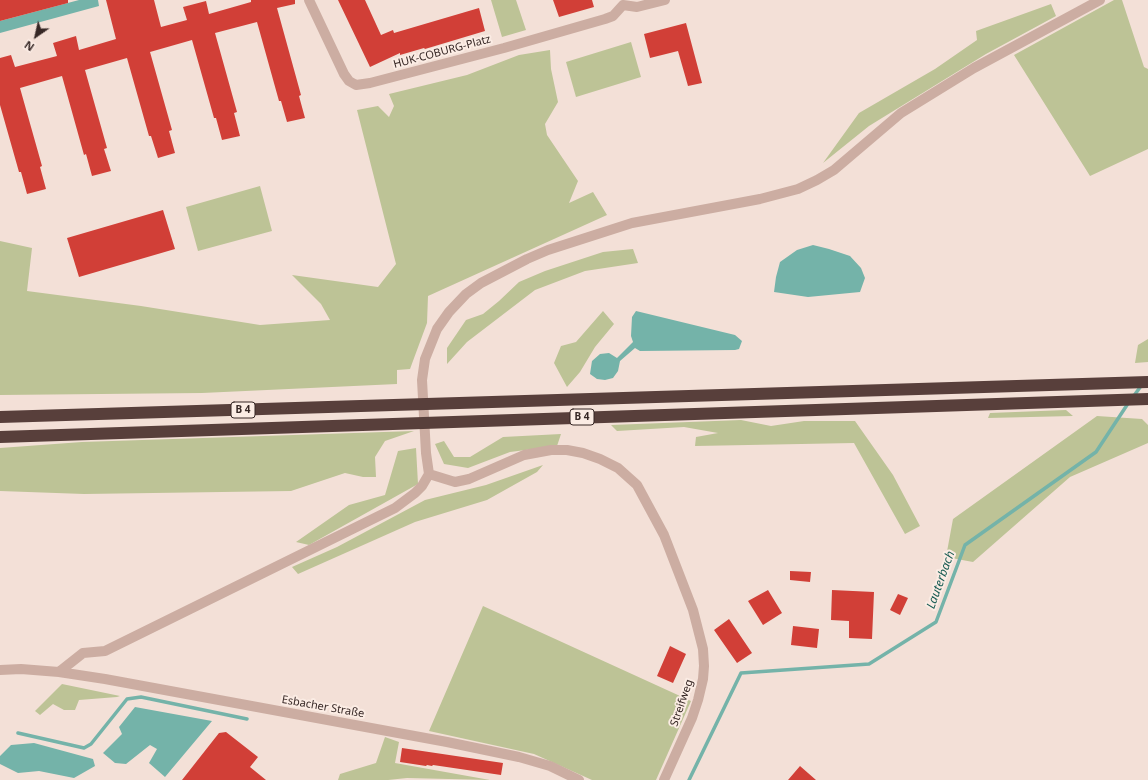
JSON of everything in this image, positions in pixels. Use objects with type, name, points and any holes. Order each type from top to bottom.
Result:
[{"type":"highway","name":"B 4","points":[[0,417],[1098,385],[1148,382]]},
{"type":"highway","name":"B 4","points":[[0,436],[1148,399]]},
{"type":"street","name":"HUK-COBURG-Platz","points":[[309,0],[344,74],[349,81],[356,85],[370,83],[504,48],[613,16],[623,2]]},
{"type":"street","points":[[623,2],[637,7],[666,0]]},
{"type":"street","points":[[59,672],[82,653],[105,651],[395,508],[415,493],[422,486],[429,474],[426,453],[422,380],[425,359],[437,329],[448,312],[466,294],[481,283],[527,259],[548,250],[632,224],[760,199],[798,189],[834,170],[887,124],[907,109],[974,68],[1100,0]]},
{"type":"street","name":"Streifweg","points":[[429,474],[455,482],[468,479],[524,455],[551,450],[567,450],[583,453],[600,459],[618,468],[637,485],[664,535],[694,610],[703,649],[704,666],[701,686],[692,718],[664,780]]},
{"type":"street","name":"Esbacher Straße","points":[[0,670],[59,672],[105,679],[490,751],[519,757],[550,766],[579,780]]},
{"type":"green space","points":[[491,0],[516,0],[526,30],[502,37]]},
{"type":"green space","points":[[1114,0],[1122,0],[1144,67],[1148,69],[1148,149],[1090,176],[1014,55]]},
{"type":"green space","points":[[1051,4],[1056,16],[986,54],[869,126],[823,163],[859,113],[935,69],[977,40],[976,31]]},
{"type":"green space","points":[[631,42],[641,77],[576,97],[566,62]]},
{"type":"green space","points":[[550,50],[551,69],[558,102],[545,124],[547,135],[578,181],[569,203],[593,192],[607,215],[428,296],[427,323],[410,369],[397,370],[397,384],[202,393],[0,395],[0,241],[32,248],[27,291],[141,306],[260,325],[330,320],[321,304],[292,275],[378,287],[396,264],[357,110],[378,106],[389,117],[394,106],[389,94],[467,75],[519,55]]},
{"type":"green space","points":[[260,186],[272,231],[198,251],[186,207]]},
{"type":"green space","points":[[633,249],[638,263],[585,271],[535,290],[467,342],[447,364],[447,348],[466,320],[483,314],[519,282],[545,271],[603,252]]},
{"type":"green space","points":[[603,311],[614,324],[595,347],[580,372],[567,387],[554,363],[561,346],[576,342]]},
{"type":"green space","points":[[1148,339],[1148,362],[1135,363],[1138,345]]},
{"type":"green space","points":[[1066,410],[1073,416],[988,418],[990,413]]},
{"type":"green space","points":[[1097,416],[1142,419],[1148,425],[1148,443],[1070,477],[973,562],[946,557],[953,519]]},
{"type":"green space","points":[[741,420],[771,426],[804,421],[855,421],[893,475],[920,526],[905,534],[854,443],[695,446],[696,437],[718,433],[684,427],[617,431],[611,425]]},
{"type":"green space","points":[[414,431],[385,441],[375,457],[376,477],[363,477],[345,473],[291,491],[84,494],[0,491],[0,448],[82,442]]},
{"type":"green space","points":[[561,434],[557,446],[510,452],[468,468],[444,464],[435,444],[444,441],[454,457],[470,457],[503,437]]},
{"type":"green space","points":[[416,448],[418,484],[309,545],[296,542],[349,505],[385,495],[398,451]]},
{"type":"green space","points":[[543,465],[537,472],[487,500],[415,522],[298,574],[292,567],[337,547],[425,500],[486,485]]},
{"type":"green space","points":[[483,606],[691,701],[656,780],[592,780],[534,754],[429,731]]},
{"type":"green space","points":[[62,684],[120,696],[79,700],[75,710],[64,710],[53,704],[40,715],[35,711]]},
{"type":"green space","points":[[385,737],[399,742],[395,763],[490,780],[407,778],[388,780],[338,780],[340,774],[376,763]]},
{"type":"water","points":[[79,0],[98,0],[99,6],[0,33],[0,21]]},
{"type":"water","points":[[813,245],[850,256],[861,268],[865,278],[860,292],[808,297],[774,292],[780,262],[797,250]]},
{"type":"water","points":[[636,311],[735,335],[742,341],[739,349],[735,350],[640,351],[635,348],[620,361],[618,371],[613,378],[605,380],[597,379],[590,374],[592,361],[600,354],[609,353],[617,358],[633,342],[631,336],[632,317]]},
{"type":"water","points":[[135,707],[212,721],[165,777],[149,763],[157,749],[150,745],[126,764],[115,763],[103,753],[122,734],[119,727]]},
{"type":"water","points":[[34,743],[93,759],[95,766],[74,778],[39,771],[18,773],[0,764],[0,756],[11,745]]},
{"type":"building","points":[[0,0],[68,0],[68,3],[0,21]]},
{"type":"building","points":[[106,0],[154,0],[161,27],[187,20],[183,7],[206,1],[209,14],[251,2],[251,0],[295,0],[295,4],[277,8],[301,95],[299,96],[305,118],[287,122],[281,101],[279,101],[257,22],[215,33],[237,112],[234,113],[240,136],[222,140],[216,118],[214,118],[192,40],[150,52],[172,130],[169,131],[175,153],[158,158],[151,136],[149,136],[127,58],[85,70],[107,148],[104,149],[111,171],[92,176],[86,154],[84,155],[62,76],[20,88],[42,166],[40,167],[46,189],[27,194],[21,172],[19,172],[0,105],[0,58],[11,55],[15,67],[57,56],[53,43],[76,36],[79,50],[116,39]]},
{"type":"building","points":[[338,0],[365,0],[381,35],[393,30],[394,33],[479,8],[485,31],[425,49],[424,48],[400,55],[400,53],[370,67]]},
{"type":"building","points":[[553,0],[592,0],[594,7],[559,17]]},
{"type":"building","points":[[686,23],[702,83],[688,86],[678,51],[650,58],[644,34]]},
{"type":"building","points":[[163,210],[175,249],[79,277],[67,238]]},
{"type":"building","points":[[790,571],[811,572],[810,582],[790,580]]},
{"type":"building","points":[[768,590],[782,613],[763,625],[748,601]]},
{"type":"building","points":[[832,590],[874,592],[872,639],[849,638],[849,621],[831,620]]},
{"type":"building","points":[[898,594],[908,598],[900,615],[890,610]]},
{"type":"building","points":[[729,619],[752,653],[737,663],[714,630]]},
{"type":"building","points":[[793,626],[819,629],[817,648],[791,645]]},
{"type":"building","points":[[670,646],[686,654],[673,683],[657,676]]},
{"type":"building","points":[[226,732],[258,757],[250,767],[266,780],[182,780],[219,733]]},
{"type":"building","points":[[402,748],[503,763],[501,775],[433,765],[426,766],[400,762]]},
{"type":"building","points":[[800,766],[816,780],[788,780]]},
{"type":"waterway","name":"Lauterbach","points":[[1133,397],[1141,386]]},
{"type":"waterway","name":"Lauterbach","points":[[689,780],[741,673],[869,664],[936,622],[965,545],[1096,452],[1129,402]]},
{"type":"waterway","points":[[18,733],[84,748],[91,744],[127,699],[141,697],[247,719]]}]
